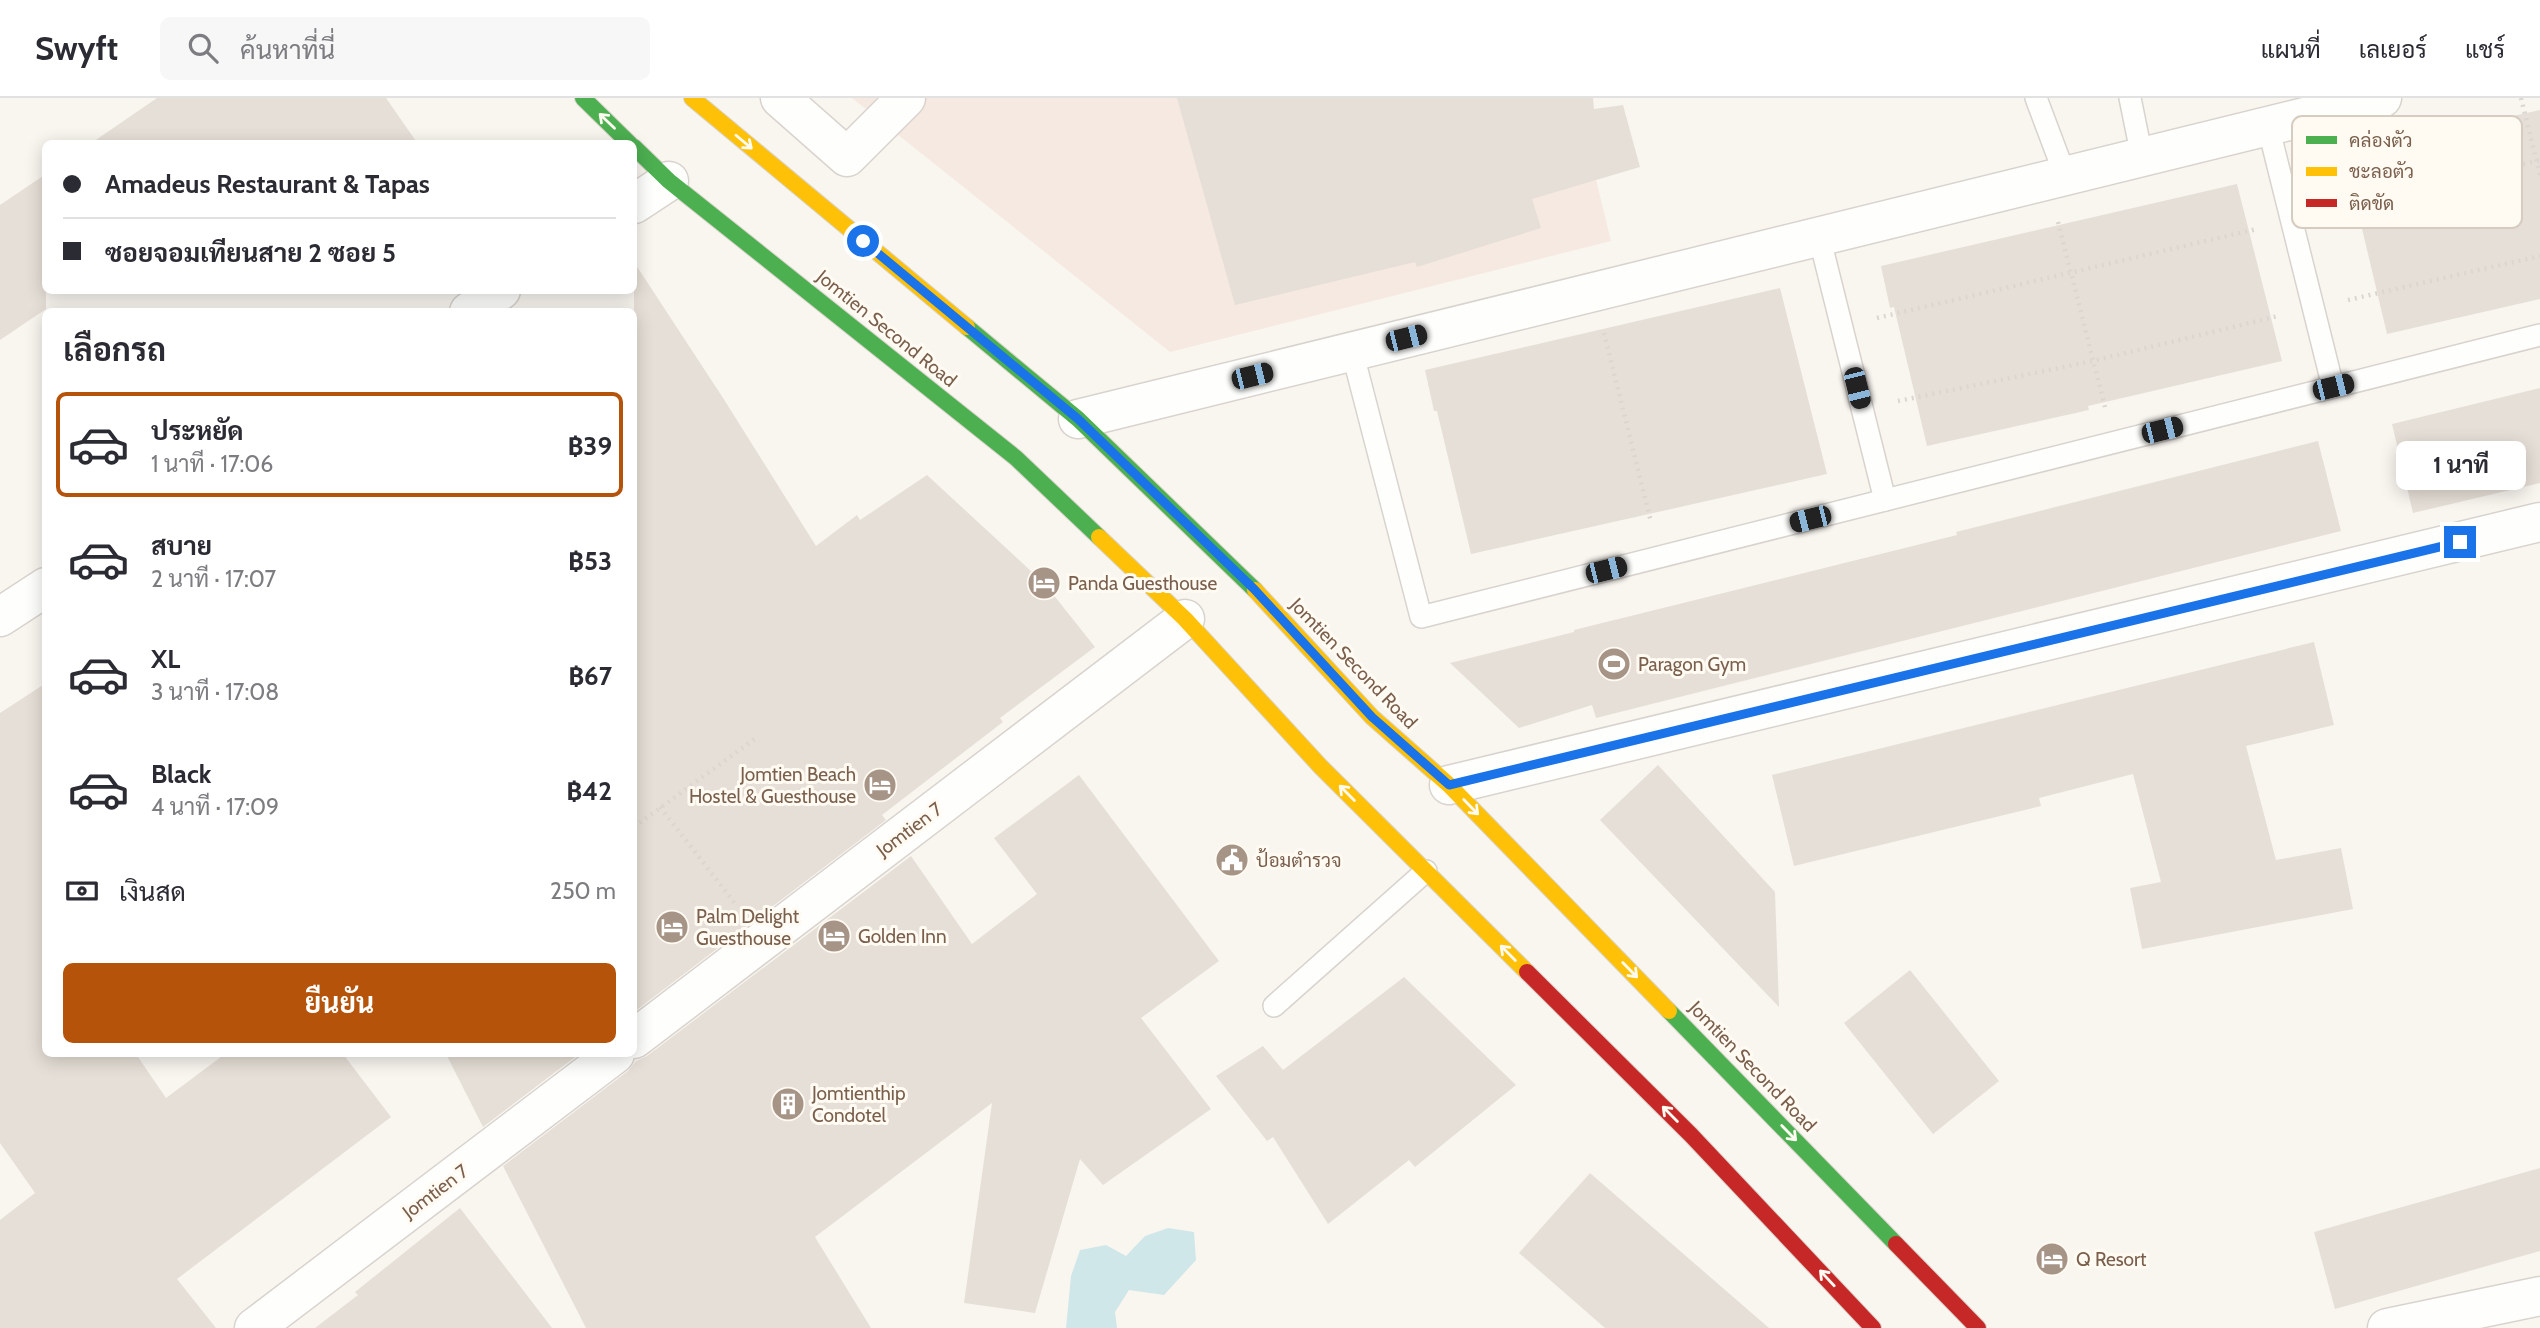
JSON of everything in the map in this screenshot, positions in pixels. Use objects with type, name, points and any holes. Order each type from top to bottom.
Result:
[{"type":"main road","name":"Jomtien Second Road","points":[[583,98],[627,140]]},
{"type":"main road","name":"Jomtien Second Road","points":[[692,98],[1078,419],[1254,589],[1372,717],[1449,785],[1978,1328]]},
{"type":"main road","name":"Jomtien Second Road","points":[[637,150],[669,181],[1016,458],[1185,619],[1320,766],[1691,1135],[1874,1328]]},
{"type":"street","points":[[780,98],[847,157],[906,98]]},
{"type":"street","points":[[2309,116],[2382,98]]},
{"type":"street","points":[[1078,419],[2292,120]]},
{"type":"street","points":[[637,202],[669,181]]},
{"type":"street","points":[[475,308],[495,294]]},
{"type":"street","points":[[1449,785],[2540,522]]},
{"type":"street","points":[[0,617],[42,590]]},
{"type":"street","name":"Jomtien 7","points":[[637,1037],[1185,619]]},
{"type":"street","name":"Jomtien 7","points":[[254,1328],[611,1057]]},
{"type":"street","points":[[2387,1328],[2540,1296]]},
{"type":"lane","points":[[2036,98],[2057,178]]},
{"type":"lane","points":[[2130,98],[2143,157]]},
{"type":"lane","points":[[2268,126],[2292,221]]},
{"type":"lane","points":[[2294,228],[2333,387]]},
{"type":"lane","points":[[1819,236],[1885,500]]},
{"type":"lane","points":[[1352,351],[1421,617],[2540,335]]},
{"type":"lane","points":[[1274,1006],[1426,871]]},
{"type":"path","points":[[2521,98],[2540,175]]},
{"type":"path","points":[[2057,178],[2072,274],[2114,442]]},
{"type":"path","points":[[1842,326],[2292,221]]},
{"type":"path","points":[[1862,408],[2093,361],[2540,256]]},
{"type":"path","points":[[1594,291],[1660,557]]},
{"type":"path","points":[[637,825],[756,738]]},
{"type":"path","points":[[660,807],[764,940]]},
{"type":"shaded area","points":[[852,98],[1576,98],[1611,241],[1170,352]]},
{"type":"water","points":[[1168,1228],[1194,1232],[1196,1260],[1164,1295],[1129,1290],[1115,1312],[1117,1328],[1066,1328],[1071,1276],[1080,1250],[1106,1245],[1126,1256],[1145,1236]]},
{"type":"building","points":[[157,98],[386,98],[415,140],[96,140]]},
{"type":"building","points":[[1177,98],[1593,98],[1594,109],[1623,105],[1640,167],[1532,199],[1541,228],[1417,267],[1415,262],[1235,305]]},
{"type":"building","points":[[2540,110],[2540,299],[2387,334],[2362,228],[2522,228],[2522,116],[2513,116]]},
{"type":"building","points":[[42,177],[42,294],[46,294],[46,308],[42,308],[42,312],[0,340],[0,205]]},
{"type":"building","points":[[2237,184],[2282,361],[2088,406],[2089,410],[1927,446],[1894,307],[1890,308],[1881,266]]},
{"type":"building","points":[[637,267],[816,546],[857,515],[860,520],[927,475],[1044,583],[1095,647],[1000,718],[1003,722],[882,815],[886,820],[637,1010],[637,308],[634,308]]},
{"type":"building","points":[[1780,288],[1827,474],[1471,554],[1425,370]]},
{"type":"building","points":[[2540,388],[2540,483],[2413,513],[2392,424]]},
{"type":"building","points":[[2318,441],[2341,531],[1596,718],[1592,705],[1519,728],[1450,663],[1957,535],[1956,532]]},
{"type":"building","points":[[2314,642],[2334,725],[2246,746],[2276,860],[2341,848],[2353,909],[2142,949],[2130,888],[2161,882],[2133,774],[2039,798],[2041,806],[1794,866],[1772,775]]},
{"type":"building","points":[[42,686],[42,1057],[138,1057],[166,1098],[221,1057],[345,1057],[391,1117],[177,1279],[216,1328],[0,1328],[0,1220],[35,1193],[0,1143],[0,713]]},
{"type":"building","points":[[1658,765],[1775,892],[1779,1007],[1600,820]]},
{"type":"building","points":[[1079,775],[1219,961],[1141,1018],[1211,1109],[1103,1185],[1080,1159],[1035,1313],[964,1303],[992,1103],[815,1237],[871,1328],[586,1328],[503,1166],[628,1071],[636,1061],[647,1056],[911,856],[972,944],[1037,894],[994,838]]},
{"type":"building","points":[[1910,970],[1999,1081],[1933,1134],[1844,1023]]},
{"type":"building","points":[[1404,977],[1516,1085],[1415,1167],[1409,1160],[1328,1224],[1273,1137],[1267,1141],[1216,1076],[1263,1046],[1283,1070]]},
{"type":"building","points":[[448,1057],[575,1057],[483,1127]]},
{"type":"building","points":[[2540,1168],[2540,1251],[2335,1309],[2314,1232]]},
{"type":"building","points":[[1590,1173],[1769,1328],[1605,1328],[1519,1253]]},
{"type":"building","points":[[460,1208],[552,1328],[315,1328],[358,1295],[355,1292]]},
{"type":"traffic: fast","points":[[583,98],[626,140]]},
{"type":"traffic: fast","points":[[637,150],[669,181],[1016,458],[1099,537]]},
{"type":"traffic: fast","points":[[967,327],[1078,419],[1255,590]]},
{"type":"traffic: fast","points":[[1669,1011],[1896,1244]]},
{"type":"traffic: slow","points":[[692,98],[967,327]]},
{"type":"traffic: slow","points":[[1099,537],[1185,619],[1320,766],[1527,972]]},
{"type":"traffic: slow","points":[[1255,590],[1372,717],[1449,785],[1669,1011]]},
{"type":"traffic: jam","points":[[1527,972],[1691,1135],[1873,1328]]},
{"type":"traffic: jam","points":[[1896,1244],[1978,1328]]},
{"type":"place","name":"Panda Guesthouse","points":[[1044,583]]},
{"type":"place","name":"Paragon Gym","points":[[1614,664]]},
{"type":"place","name":"Jomtien Beach Hostel & Guesthouse","points":[[880,785]]},
{"type":"place","name":"ป้อมตำรวจ","points":[[1232,860]]},
{"type":"place","name":"Palm Delight Guesthouse","points":[[672,927]]},
{"type":"place","name":"Golden Inn","points":[[834,936]]},
{"type":"place","name":"Jomtienthip Condotel","points":[[788,1104]]},
{"type":"place","name":"Q Resort","points":[[2052,1259]]},
{"type":"route","points":[[863,241],[1078,419],[1254,589],[1372,717],[1449,785],[2460,542]]}]
